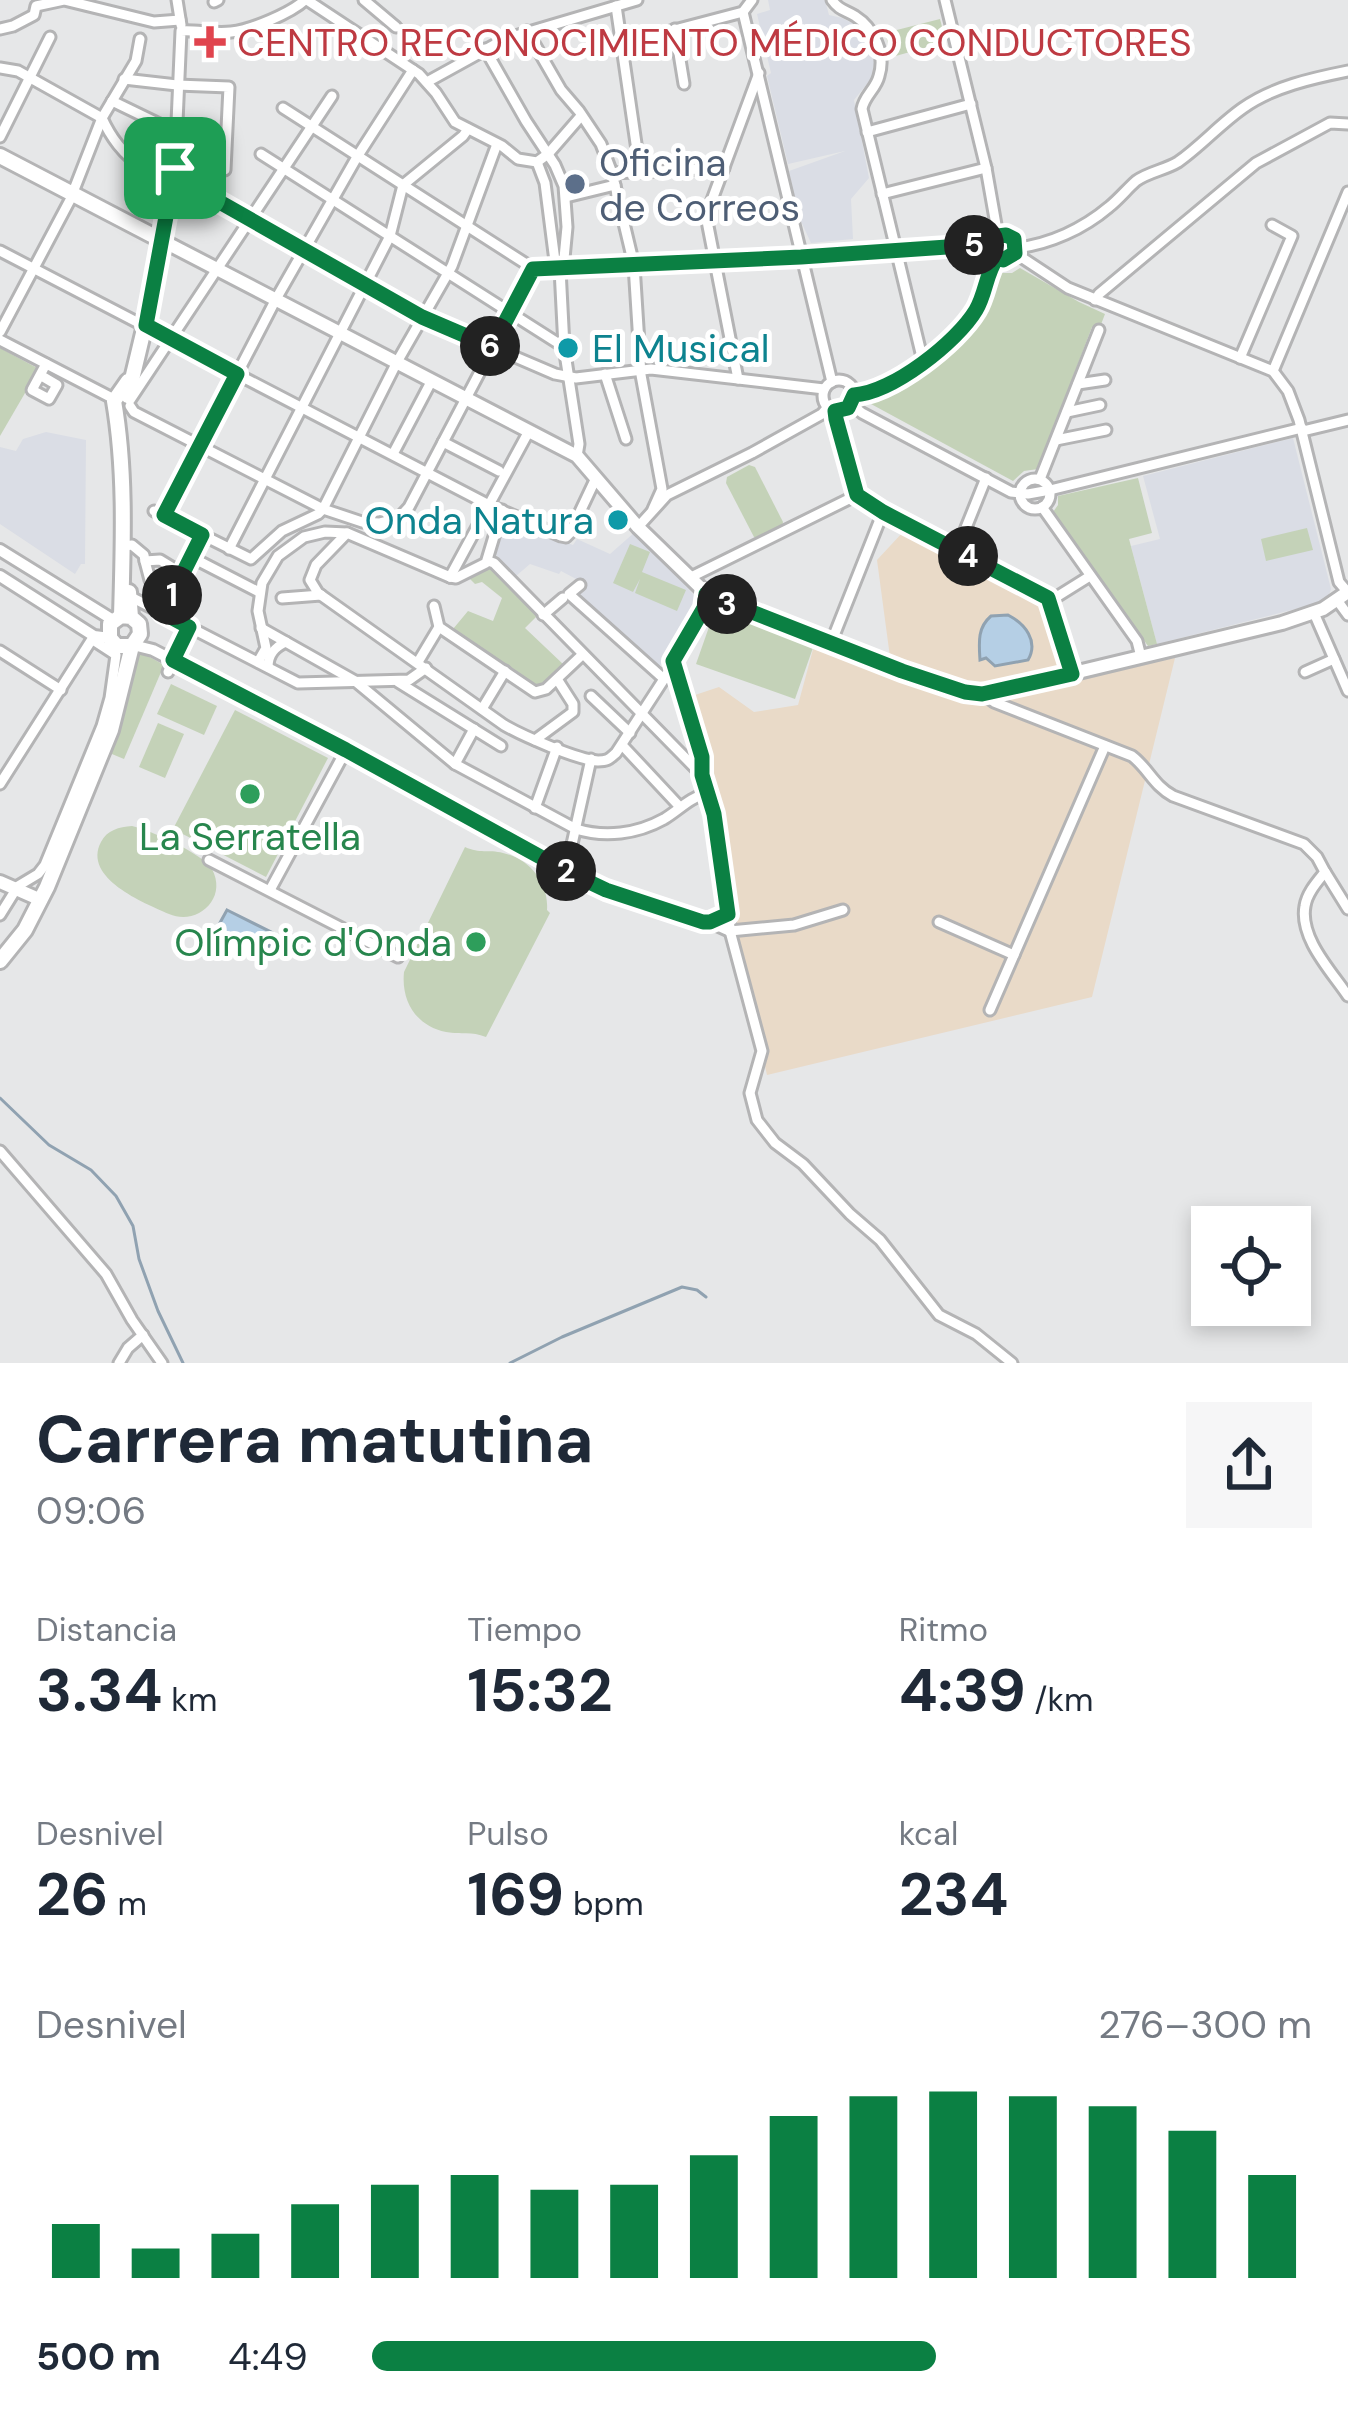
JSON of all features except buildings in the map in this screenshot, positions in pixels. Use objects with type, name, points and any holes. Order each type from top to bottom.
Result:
[{"type":"main road","points":[[0,156],[577,457],[706,594],[944,685],[982,694],[1072,674],[1282,623],[1314,613],[1344,593]]},
{"type":"main road","points":[[122,618],[119,434],[161,240]]},
{"type":"main road","points":[[0,961],[25,931],[41,900],[119,703],[125,666],[122,641],[109,628],[122,618],[129,596],[123,542]]},
{"type":"main road","points":[[122,618],[139,624],[122,641]]},
{"type":"main road","points":[[0,882],[41,900]]},
{"type":"street","points":[[0,29],[34,15],[35,6],[64,0],[181,28],[228,32],[295,9],[306,0],[413,70],[427,82],[453,121],[515,158],[537,162],[581,116]]},
{"type":"street","points":[[161,240],[175,168],[181,28],[177,0]]},
{"type":"street","points":[[331,15],[338,0]]},
{"type":"street","points":[[364,0],[396,27]]},
{"type":"street","points":[[427,82],[527,31],[637,0]]},
{"type":"street","points":[[623,49],[638,40],[743,12],[752,0]]},
{"type":"street","points":[[832,0],[867,25],[878,44],[879,76],[861,104],[926,360]]},
{"type":"street","points":[[945,0],[986,167],[992,252],[1003,260],[1016,250],[1084,226],[1141,178],[1176,163],[1253,101],[1348,71]]},
{"type":"street","points":[[618,4],[640,171]]},
{"type":"street","points":[[743,12],[828,385],[823,399],[832,409],[857,495],[1050,601],[1072,674]]},
{"type":"street","points":[[365,38],[380,13]]},
{"type":"street","points":[[676,29],[684,84]]},
{"type":"street","points":[[527,31],[561,90],[601,144],[613,179],[634,265],[641,369],[661,492],[653,509]]},
{"type":"street","points":[[0,137],[50,37]]},
{"type":"street","points":[[140,39],[136,61],[102,118],[72,193],[0,336],[46,364],[322,509],[379,523],[405,512],[533,269]]},
{"type":"street","points":[[485,49],[560,176],[567,227],[560,269]]},
{"type":"street","points":[[0,68],[30,77],[102,118],[107,131],[135,163],[225,170],[229,87],[124,79]]},
{"type":"street","points":[[413,70],[357,157],[159,513],[251,559],[282,531],[318,514],[447,273],[497,144]]},
{"type":"street","points":[[737,379],[706,216],[759,74]]},
{"type":"street","points":[[123,401],[172,340],[332,96]]},
{"type":"street","points":[[112,101],[176,132]]},
{"type":"street","points":[[867,132],[970,104]]},
{"type":"street","points":[[283,108],[533,269],[801,257],[994,240],[1006,235],[1014,239],[1016,250],[1068,288],[1273,371],[1288,391],[1302,430],[1348,616]]},
{"type":"street","points":[[745,112],[769,116]]},
{"type":"street","points":[[1095,301],[1256,163],[1330,123],[1348,124]]},
{"type":"street","points":[[229,549],[390,236],[403,185],[468,129]]},
{"type":"street","points":[[261,154],[564,347]]},
{"type":"street","points":[[537,162],[545,182],[560,269],[577,457]]},
{"type":"street","points":[[882,194],[986,167]]},
{"type":"street","points":[[175,168],[186,183],[422,317],[555,374],[576,378],[641,369],[828,385],[847,382],[862,413],[1020,494],[1348,420]]},
{"type":"street","points":[[566,197],[640,171],[724,168]]},
{"type":"street","points":[[1273,371],[1348,192]]},
{"type":"street","points":[[1240,358],[1292,236],[1271,225]]},
{"type":"street","points":[[552,228],[567,227]]},
{"type":"street","points":[[0,250],[489,505],[561,536],[570,533],[596,478]]},
{"type":"street","points":[[638,526],[671,492],[832,409],[844,410],[853,400],[926,360],[978,308],[997,258]]},
{"type":"street","points":[[1040,479],[1099,330]]},
{"type":"street","points":[[46,364],[32,390],[49,399]]},
{"type":"street","points":[[43,412],[64,373]]},
{"type":"street","points":[[605,374],[626,439]]},
{"type":"street","points":[[40,375],[57,385]]},
{"type":"street","points":[[393,454],[432,380]]},
{"type":"street","points":[[1078,384],[1105,380]]},
{"type":"street","points":[[1067,412],[1100,406]]},
{"type":"street","points":[[1056,440],[1106,430]]},
{"type":"street","points":[[450,578],[529,431]]},
{"type":"street","points":[[443,442],[499,471]]},
{"type":"street","points":[[957,550],[986,478]]},
{"type":"street","points":[[1030,479],[1040,479],[1050,490],[1042,507],[1027,506],[1020,494],[1030,479]]},
{"type":"street","points":[[660,480],[671,492]]},
{"type":"street","points":[[689,578],[857,495]]},
{"type":"street","points":[[1042,507],[1137,640],[1142,657]]},
{"type":"street","points":[[263,665],[266,649],[259,592],[274,561],[297,541],[318,533],[347,533],[456,578],[488,561],[502,511]]},
{"type":"street","points":[[831,643],[883,512]]},
{"type":"street","points":[[347,533],[314,567],[310,580],[321,595],[504,725],[591,759],[608,759],[622,745],[704,608],[706,594]]},
{"type":"street","points":[[163,613],[202,535]]},
{"type":"street","points":[[123,542],[144,555],[150,580]]},
{"type":"street","points":[[0,550],[103,616],[122,618]]},
{"type":"street","points":[[191,557],[259,592]]},
{"type":"street","points":[[145,561],[160,560],[182,574]]},
{"type":"street","points":[[488,561],[702,775]]},
{"type":"street","points":[[0,576],[122,641],[153,650],[170,666],[346,750],[566,871],[651,906],[730,932],[794,925],[843,910]]},
{"type":"street","points":[[1050,601],[1090,576]]},
{"type":"street","points":[[580,585],[568,594],[664,679]]},
{"type":"street","points":[[282,598],[321,595]]},
{"type":"street","points":[[129,596],[298,683],[414,678],[438,629],[434,606]]},
{"type":"street","points":[[543,615],[563,598]]},
{"type":"street","points":[[1314,613],[1348,691]]},
{"type":"street","points":[[170,666],[189,627]]},
{"type":"street","points":[[261,628],[355,681],[454,764],[576,829],[593,834],[632,832],[707,794]]},
{"type":"street","points":[[438,629],[535,692],[543,691],[582,655]]},
{"type":"street","points":[[0,784],[61,690],[122,641]]},
{"type":"street","points":[[0,915],[16,889],[45,865],[107,710],[116,655],[96,642],[122,641]]},
{"type":"street","points":[[263,665],[284,641]]},
{"type":"street","points":[[266,649],[284,641]]},
{"type":"street","points":[[0,651],[61,690]]},
{"type":"street","points":[[1305,672],[1334,659]]},
{"type":"street","points":[[673,661],[701,752],[730,932],[761,1051],[750,1094],[757,1120],[775,1143],[880,1240],[939,1315],[976,1334],[1012,1363]]},
{"type":"street","points":[[482,709],[505,671]]},
{"type":"street","points":[[396,680],[501,746]]},
{"type":"street","points":[[535,740],[573,712],[573,704],[556,680]]},
{"type":"street","points":[[982,694],[1132,756],[1166,792],[1294,838],[1310,850],[1348,909]]},
{"type":"street","points":[[591,696],[630,733]]},
{"type":"street","points":[[454,764],[476,730],[504,725]]},
{"type":"street","points":[[622,745],[680,807]]},
{"type":"street","points":[[990,1010],[1105,746]]},
{"type":"street","points":[[535,808],[556,747]]},
{"type":"street","points":[[270,890],[346,750]]},
{"type":"street","points":[[566,871],[591,759]]},
{"type":"street","points":[[209,860],[398,957]]},
{"type":"street","points":[[1325,872],[1309,894],[1304,919],[1314,945],[1348,996]]},
{"type":"street","points":[[710,922],[727,908]]},
{"type":"street","points":[[939,922],[1014,955]]},
{"type":"street","points":[[0,1151],[106,1274],[163,1363]]},
{"type":"street","points":[[119,1363],[143,1335]]},
{"type":"shaded area","points":[[768,0],[825,0],[829,15],[858,26],[873,48],[871,79],[854,100],[869,178],[851,199],[853,239],[811,243],[799,217],[789,171],[845,151],[788,164],[757,14],[770,10]]},
{"type":"shaded area","points":[[46,432],[86,440],[85,564],[75,574],[0,524],[0,447],[16,451],[23,439]]},
{"type":"shaded area","points":[[1293,438],[1331,589],[1327,601],[1157,644],[1131,546],[1160,539],[1143,476]]},
{"type":"shaded area","points":[[506,520],[548,538],[573,545],[577,539],[610,554],[635,532],[695,596],[696,609],[658,669],[576,596],[585,588],[578,580],[530,564],[516,576],[496,555]]},
{"type":"shaded area","points":[[903,532],[1044,601],[1068,680],[1175,658],[1092,997],[767,1075],[736,939],[733,875],[722,815],[689,697],[719,687],[754,712],[798,705],[815,642],[892,672],[877,560]]},
{"type":"green space","points":[[940,19],[946,42],[892,57],[885,33]]},
{"type":"green space","points":[[1020,268],[1105,314],[1100,327],[1092,327],[1038,469],[1024,471],[1013,481],[871,404],[950,351],[980,318],[998,273]]},
{"type":"green space","points":[[0,348],[39,369],[0,436]]},
{"type":"green space","points":[[749,465],[755,467],[783,522],[781,530],[763,539],[754,537],[726,483],[727,477]]},
{"type":"green space","points":[[1138,478],[1152,533],[1129,539],[1157,644],[1148,646],[1053,512],[1058,496]]},
{"type":"green space","points":[[1307,528],[1313,550],[1266,561],[1261,539]]},
{"type":"green space","points":[[630,544],[650,552],[642,572],[686,590],[677,611],[635,593],[640,579],[633,592],[613,583]]},
{"type":"green space","points":[[489,567],[538,615],[525,628],[564,665],[544,684],[536,685],[453,629],[468,611],[493,621],[502,598],[467,576]]},
{"type":"green space","points":[[716,607],[815,642],[795,699],[696,664]]},
{"type":"green space","points":[[134,651],[164,665],[124,759],[107,752]]},
{"type":"green space","points":[[171,684],[217,706],[204,735],[157,714]]},
{"type":"green space","name":"La Serratella","points":[[235,710],[328,758],[266,877],[173,829]]},
{"type":"green space","points":[[158,723],[184,734],[165,778],[139,767]]},
{"type":"green space","points":[[132,826],[175,843],[207,863],[216,890],[207,907],[190,916],[169,914],[131,896],[108,878],[97,855],[101,842],[114,830]]},
{"type":"green space","name":"Olímpic d'Onda","points":[[465,847],[513,856],[529,867],[541,882],[550,913],[486,1037],[426,1024],[408,1002],[404,983],[404,972]]},
{"type":"water","points":[[1008,615],[1028,634],[1032,646],[1028,660],[995,666],[986,658],[980,660],[983,626],[991,616]]},
{"type":"water","points":[[227,910],[275,934],[264,955],[216,930]]},
{"type":"waterway","points":[[0,1098],[49,1145],[91,1170],[116,1196],[133,1226],[139,1259],[183,1363]]},
{"type":"waterway","points":[[510,1363],[682,1287],[706,1297]]},
{"type":"place","name":"CENTRO RECONOCIMIENTO MÉDICO CONDUCTORES","points":[[210,42]]},
{"type":"place","name":"Oficina de Correos","points":[[575,184]]},
{"type":"place","name":"El Musical","points":[[568,348]]},
{"type":"place","name":"Onda Natura","points":[[618,520]]},
{"type":"place","name":"La Serratella","points":[[250,794]]},
{"type":"place","name":"Olímpic d'Onda","points":[[476,942]]},
{"type":"route","points":[[175,168],[186,183],[422,317],[492,347],[533,269],[801,257],[991,244],[1006,235],[1014,239],[1015,253],[997,258],[990,267],[978,308],[967,323],[898,379],[854,395],[848,408],[835,411],[836,419],[857,495],[1048,598],[1072,674],[982,694],[965,692],[706,594],[704,608],[673,661],[701,752],[728,914],[703,922],[606,890],[566,871],[173,660],[189,627],[163,613],[202,535],[164,515],[237,374],[146,325],[175,168]]}]
